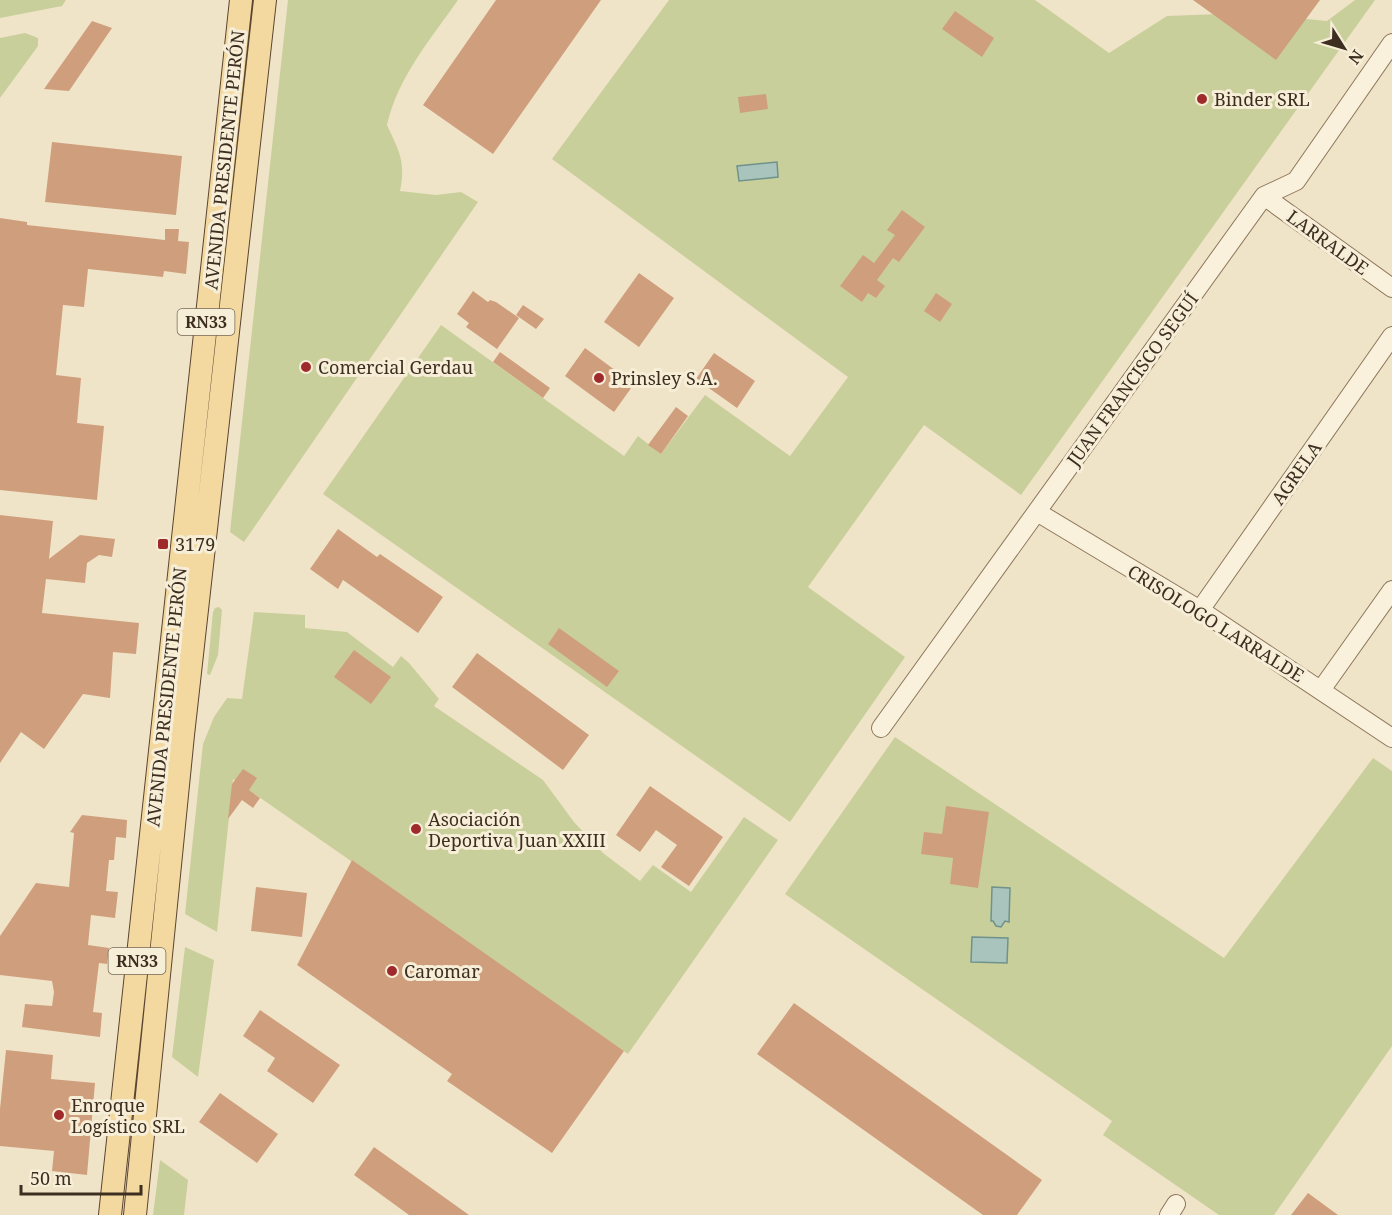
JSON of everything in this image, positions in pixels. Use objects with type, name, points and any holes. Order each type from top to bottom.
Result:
[{"type":"main road","name":"AVENIDA PRESIDENTE PERÓN","points":[[110,1215],[241,0]]},
{"type":"main road","name":"AVENIDA PRESIDENTE PERÓN","points":[[135,1215],[183,735],[265,0]]},
{"type":"street","name":"JUAN FRANCISCO SEGUÍ","points":[[881,728],[1264,196],[1296,181],[1392,43]]},
{"type":"street","name":"LARRALDE","points":[[1264,196],[1392,288]]},
{"type":"street","name":"AGRELA","points":[[1200,610],[1392,336]]},
{"type":"street","name":"CRISOLOGO LARRALDE","points":[[1037,512],[1200,610],[1392,738]]},
{"type":"street","points":[[1321,690],[1392,590]]},
{"type":"green space","points":[[0,0],[66,0],[62,6],[0,18]]},
{"type":"green space","name":"Comercial Gerdau","points":[[288,0],[458,0],[407,75],[392,107],[387,125],[402,164],[400,191],[436,195],[461,192],[478,202],[244,542],[230,532]]},
{"type":"green space","points":[[669,0],[1035,0],[1109,53],[1167,16],[1245,13],[1327,21],[1355,0],[1375,0],[1021,495],[924,425],[808,587],[905,657],[790,822],[323,494],[441,325],[624,456],[638,436],[661,454],[705,395],[790,456],[848,377],[552,159]]},
{"type":"green space","points":[[25,33],[38,38],[38,46],[0,98],[0,38]]},
{"type":"green space","points":[[219,607],[222,610],[218,655],[210,675],[207,674],[213,612]]},
{"type":"green space","name":"Asociación Deportiva Juan XXIII","points":[[254,612],[305,615],[305,628],[347,632],[393,667],[401,656],[439,699],[434,706],[543,780],[574,822],[603,853],[640,881],[653,865],[691,892],[744,817],[778,840],[628,1054],[233,779],[217,932],[185,914],[203,744],[214,717],[227,698],[242,699]]},
{"type":"green space","points":[[895,737],[1224,958],[1373,758],[1392,771],[1392,1046],[1274,1215],[1219,1215],[1103,1135],[1112,1121],[785,894]]},
{"type":"green space","points":[[185,947],[214,960],[198,1077],[172,1057]]},
{"type":"green space","points":[[160,1160],[188,1180],[184,1215],[153,1215]]},
{"type":"water","points":[[777,162],[778,177],[739,181],[737,166]]},
{"type":"water","points":[[992,887],[1010,888],[1009,922],[1005,921],[1001,927],[991,921]]},
{"type":"water","points":[[972,937],[1008,938],[1007,963],[971,962]]},
{"type":"building","points":[[496,0],[601,0],[493,154],[423,105]]},
{"type":"building","points":[[1193,0],[1320,0],[1276,60]]},
{"type":"building","points":[[955,11],[994,38],[982,57],[942,29]]},
{"type":"building","points":[[92,21],[112,28],[69,91],[44,89]]},
{"type":"building","points":[[766,94],[768,109],[740,113],[738,97]]},
{"type":"building","points":[[52,142],[182,156],[176,215],[45,202]]},
{"type":"building","points":[[902,210],[925,227],[899,262],[893,258],[877,280],[885,286],[876,298],[868,293],[862,302],[840,286],[863,255],[874,263],[895,235],[887,230]]},
{"type":"building","points":[[0,218],[27,222],[27,225],[165,240],[165,229],[179,229],[178,241],[189,242],[186,274],[164,271],[163,277],[88,269],[84,307],[63,305],[56,375],[81,378],[77,423],[104,426],[97,500],[0,490]]},
{"type":"building","points":[[639,273],[674,298],[639,347],[604,322]]},
{"type":"building","points":[[473,291],[488,302],[490,300],[496,302],[519,318],[497,349],[466,327],[469,323],[457,314]]},
{"type":"building","points":[[936,293],[952,304],[940,322],[924,311]]},
{"type":"building","points":[[523,305],[544,319],[536,329],[516,315]]},
{"type":"building","points":[[585,348],[634,384],[614,412],[565,376]]},
{"type":"building","points":[[500,352],[550,388],[543,398],[493,362]]},
{"type":"building","points":[[714,353],[755,381],[737,408],[696,379]]},
{"type":"building","points":[[676,407],[688,416],[661,454],[648,445]]},
{"type":"building","points":[[0,515],[53,521],[49,559],[80,535],[115,539],[112,557],[99,555],[87,563],[85,583],[46,579],[42,613],[139,623],[136,654],[113,652],[110,698],[83,694],[44,749],[21,732],[0,763]]},
{"type":"building","points":[[338,529],[377,557],[380,554],[443,597],[418,633],[343,580],[338,589],[310,569]]},
{"type":"building","points":[[559,628],[619,671],[607,687],[548,644]]},
{"type":"building","points":[[354,650],[391,677],[371,704],[334,677]]},
{"type":"building","points":[[477,653],[589,735],[563,770],[452,687]]},
{"type":"building","points":[[243,769],[257,778],[249,790],[260,798],[253,808],[242,800],[228,819],[232,784]]},
{"type":"building","points":[[650,786],[723,837],[689,886],[661,867],[677,845],[656,830],[640,852],[616,835]]},
{"type":"building","points":[[946,806],[989,812],[978,888],[950,884],[953,858],[921,854],[924,832],[942,834]]},
{"type":"building","points":[[82,815],[127,820],[126,838],[116,837],[114,860],[109,860],[106,891],[118,892],[115,918],[91,915],[88,945],[109,948],[107,964],[99,963],[93,1012],[102,1013],[100,1037],[22,1027],[25,1004],[52,1006],[54,992],[52,981],[0,975],[0,936],[36,883],[69,887],[74,833],[70,832]]},
{"type":"building","points":[[352,860],[624,1051],[552,1153],[447,1081],[452,1074],[297,965]]},
{"type":"building","points":[[256,887],[307,893],[302,937],[251,931]]},
{"type":"building","points":[[794,1003],[1042,1180],[1017,1215],[983,1215],[757,1054]]},
{"type":"building","points":[[260,1010],[340,1065],[313,1103],[267,1071],[275,1058],[243,1036]]},
{"type":"building","points":[[6,1050],[53,1055],[51,1079],[95,1083],[87,1175],[52,1171],[54,1151],[0,1146],[0,1109]]},
{"type":"building","points":[[220,1093],[278,1134],[257,1163],[199,1122]]},
{"type":"building","points":[[374,1147],[469,1215],[409,1215],[354,1175]]},
{"type":"building","points":[[1308,1193],[1338,1215],[1291,1215]]},
{"type":"place","name":"Binder SRL","points":[[1202,99]]},
{"type":"place","name":"Comercial Gerdau","points":[[306,367]]},
{"type":"place","name":"Prinsley S.A.","points":[[599,378]]},
{"type":"place","name":"3179","points":[[163,544]]},
{"type":"place","name":"Asociación Deportiva Juan XXIII","points":[[416,829]]},
{"type":"place","name":"Caromar","points":[[392,971]]},
{"type":"place","name":"Enroque Logístico SRL","points":[[59,1115]]}]
